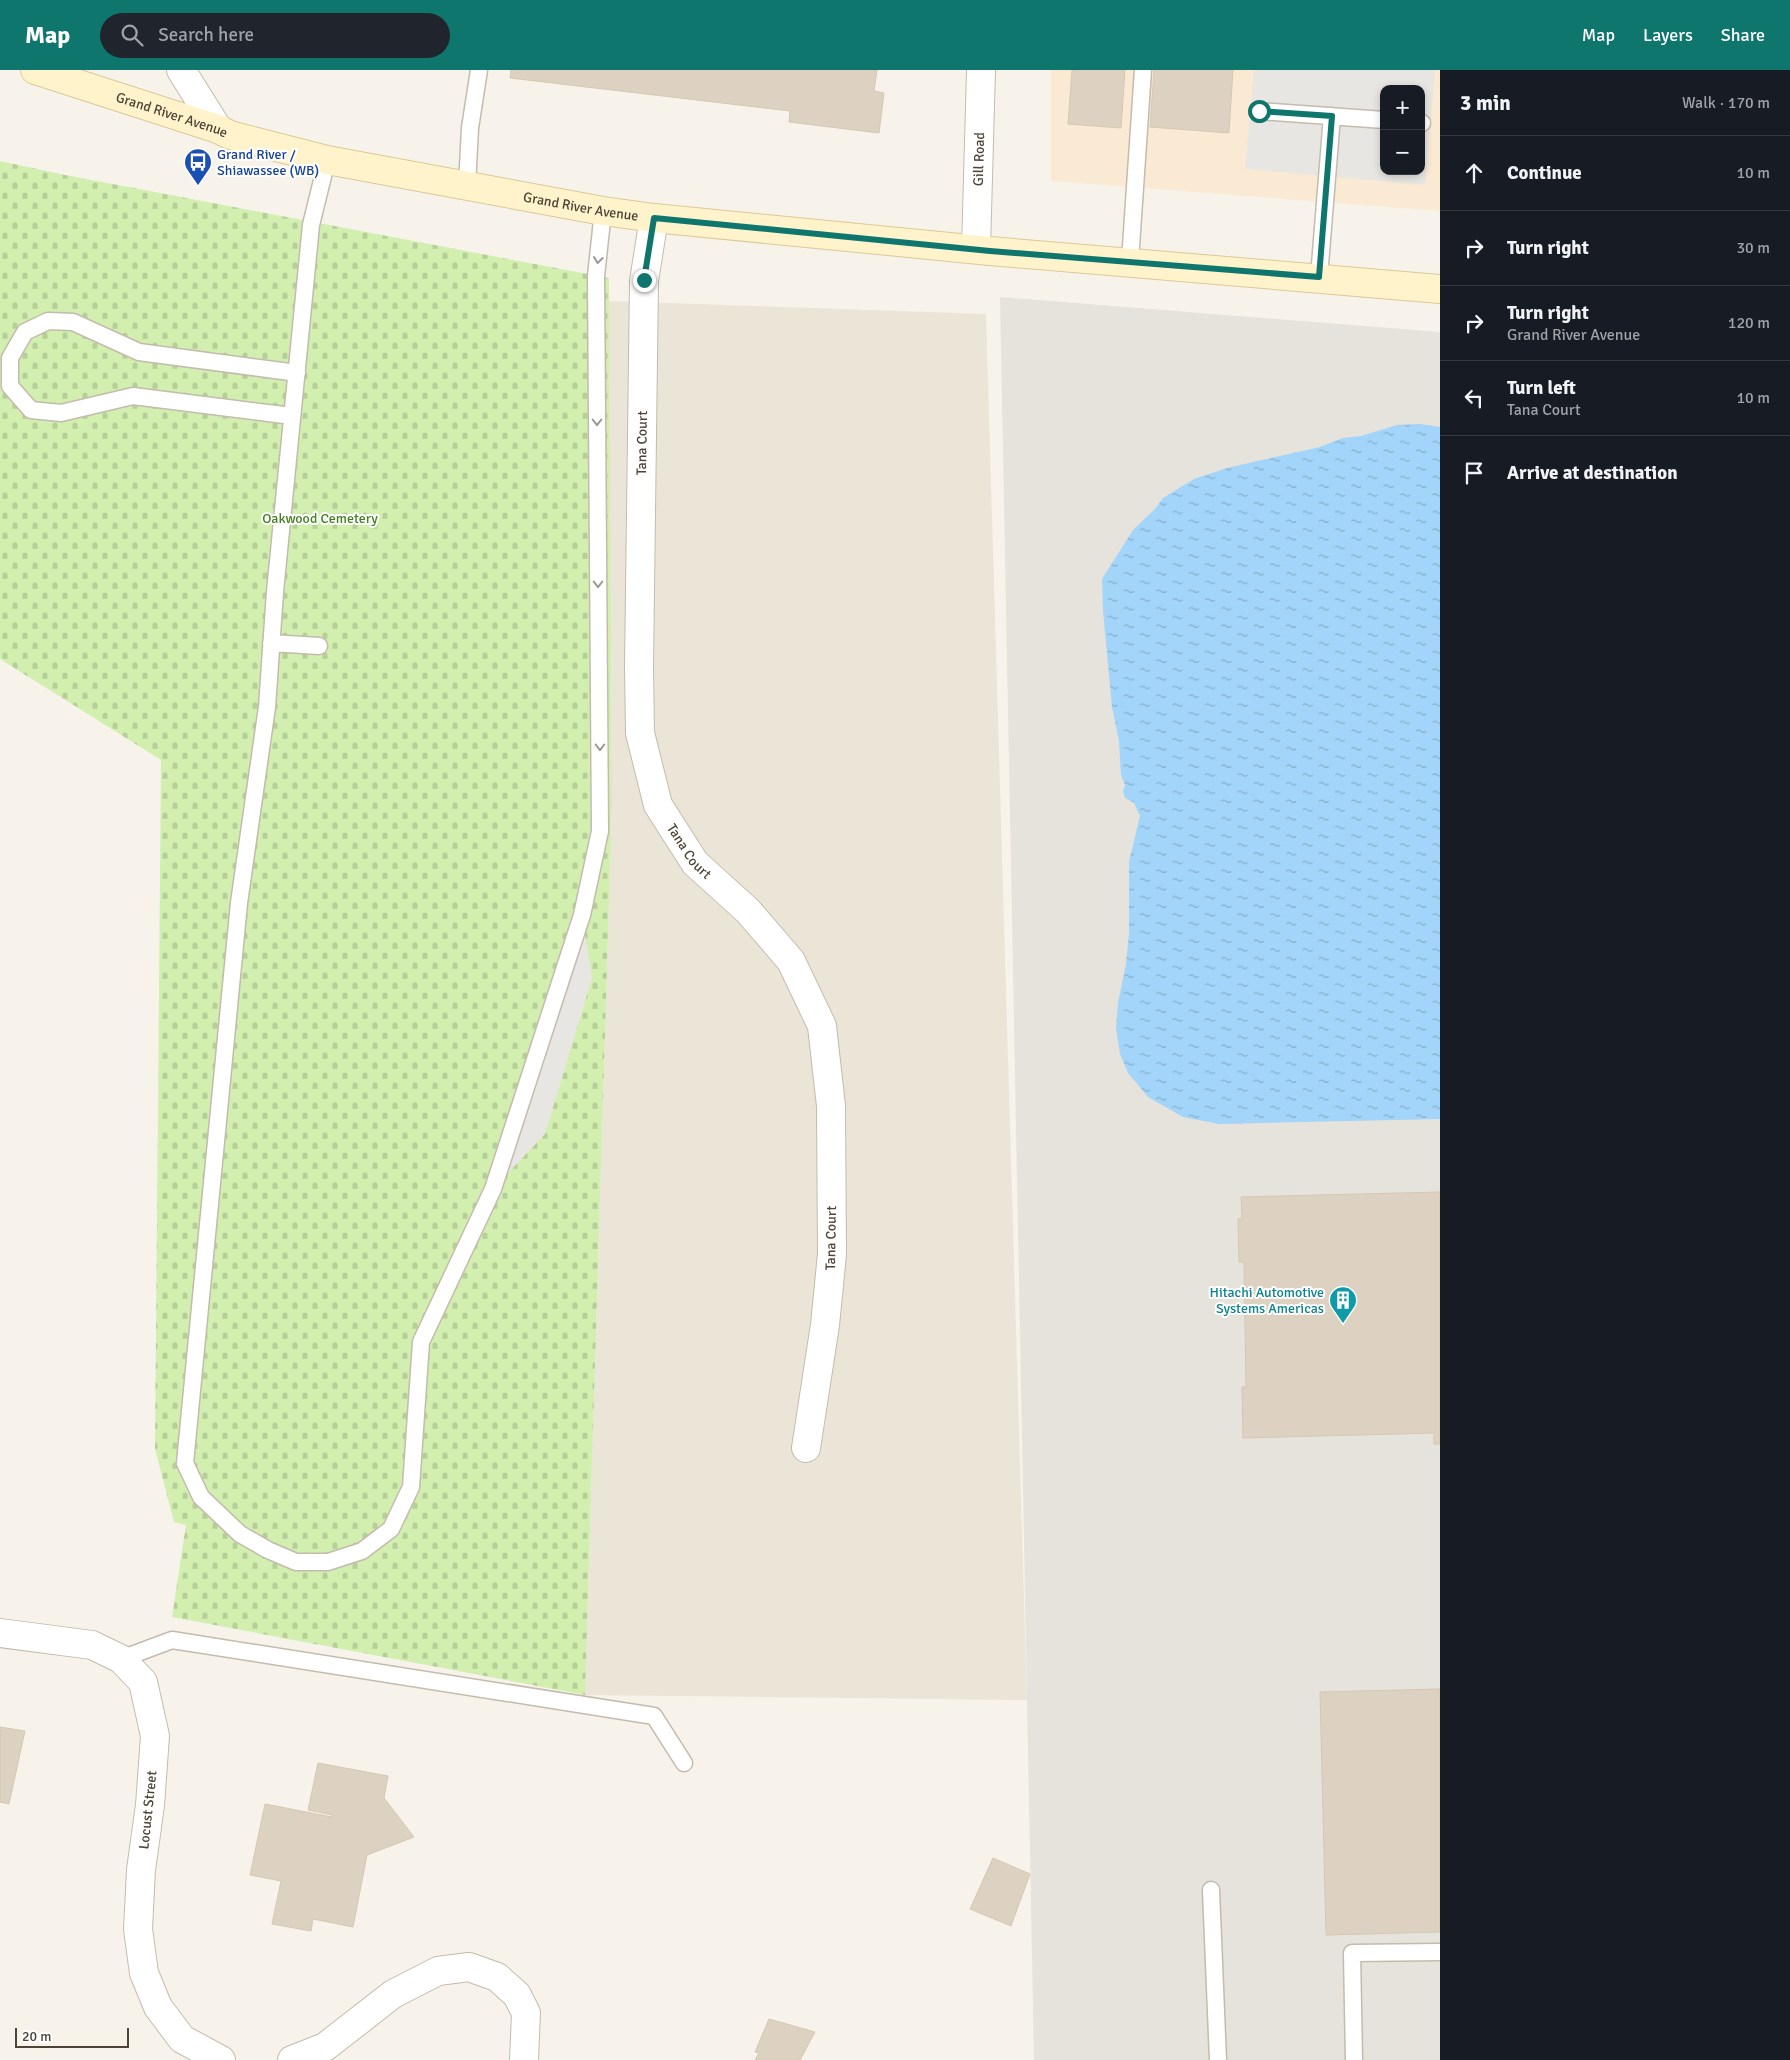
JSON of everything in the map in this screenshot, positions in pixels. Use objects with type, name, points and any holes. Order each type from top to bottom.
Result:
[{"type":"main road","name":"Grand River Avenue","points":[[35,70],[218,129],[230,135],[327,160],[603,211],[654,218],[976,249],[1319,277],[1440,289]]},
{"type":"street","points":[[181,70],[218,129]]},
{"type":"street","name":"Gill Road","points":[[976,249],[981,70]]},
{"type":"street","name":"Tana Court","points":[[654,218],[644,280],[639,667],[640,733],[658,805],[695,863],[748,911],[791,961],[822,1026],[831,1106],[832,1254],[825,1325],[806,1448]]},
{"type":"street","name":"Locust Street","points":[[0,1633],[92,1645],[121,1659],[143,1682],[155,1736],[150,1805],[141,1870],[138,1929],[144,1973],[158,2007],[182,2039],[221,2060]]},
{"type":"street","points":[[292,2060],[325,2047],[393,1994],[438,1970],[469,1967],[497,1977],[517,1995],[526,2013],[524,2060]]},
{"type":"lane","points":[[466,186],[470,128],[479,70]]},
{"type":"lane","points":[[1130,261],[1144,70]]},
{"type":"lane","points":[[1259,111],[1380,120]]},
{"type":"lane","points":[[1319,277],[1332,116]]},
{"type":"lane","points":[[327,160],[311,225],[271,643],[267,707],[239,902],[185,1463],[201,1497],[240,1534],[268,1550],[296,1562],[328,1562],[362,1551],[391,1529],[411,1487],[421,1342],[493,1189],[582,915],[600,831],[596,276],[603,211]]},
{"type":"lane","points":[[292,416],[133,396],[61,414],[32,410],[10,386],[10,358],[25,332],[48,321],[73,322],[139,352],[297,373]]},
{"type":"lane","points":[[271,643],[320,646]]},
{"type":"lane","points":[[121,1659],[172,1640],[654,1716],[684,1763]]},
{"type":"lane","points":[[1211,1890],[1218,2060]]},
{"type":"lane","points":[[1354,2060],[1352,1953],[1440,1952]]},
{"type":"shaded area","points":[[1051,70],[1440,70],[1440,211],[1051,181]]},
{"type":"shaded area","points":[[1254,70],[1435,70],[1425,185],[1245,169]]},
{"type":"shaded area","points":[[1000,297],[1440,332],[1440,2060],[1034,2060]]},
{"type":"shaded area","points":[[609,301],[986,314],[1027,1700],[585,1695],[612,804]]},
{"type":"shaded area","points":[[582,915],[592,978],[545,1134],[493,1189]]},
{"type":"green space","name":"Oakwood Cemetery","points":[[0,161],[609,278],[612,804],[585,1695],[172,1617],[186,1525],[174,1522],[155,1449],[161,760],[0,659]]},
{"type":"water","points":[[1420,424],[1440,427],[1440,1119],[1219,1124],[1183,1117],[1148,1097],[1128,1073],[1120,1054],[1116,1028],[1129,934],[1129,862],[1140,816],[1134,803],[1125,798],[1123,792],[1125,785],[1121,775],[1119,741],[1112,707],[1102,579],[1133,530],[1155,509],[1163,498],[1194,479],[1227,468],[1320,447],[1343,438],[1361,436],[1397,425]]},
{"type":"building","points":[[511,70],[877,70],[874,91],[884,93],[879,133],[789,122],[790,111],[510,78]]},
{"type":"building","points":[[1072,70],[1125,70],[1121,128],[1068,124]]},
{"type":"building","points":[[1154,70],[1233,70],[1229,133],[1150,127]]},
{"type":"building","name":"Hitachi Automotive Systems Americas","points":[[1440,1192],[1440,1444],[1434,1444],[1434,1433],[1243,1438],[1242,1387],[1246,1387],[1244,1262],[1239,1262],[1238,1219],[1242,1218],[1241,1197]]},
{"type":"building","points":[[1440,1689],[1440,1932],[1326,1935],[1320,1692]]},
{"type":"building","points":[[0,1727],[25,1731],[9,1804],[0,1802]]},
{"type":"building","points":[[318,1763],[388,1776],[384,1798],[414,1837],[367,1855],[353,1927],[313,1919],[311,1931],[272,1924],[281,1881],[250,1875],[265,1804],[332,1817],[332,1815],[308,1810]]},
{"type":"building","points":[[993,1858],[1030,1874],[1011,1926],[970,1909]]},
{"type":"building","points":[[769,2019],[815,2032],[800,2060],[755,2060],[759,2053],[755,2052]]},
{"type":"place","name":"Grand River / Shiawassee (WB)","points":[[198,186]]},
{"type":"place","name":"Hitachi Automotive Systems Americas","points":[[1343,1324]]},
{"type":"route","points":[[644,280],[654,218],[990,251],[1319,277],[1332,116],[1259,111]]}]
